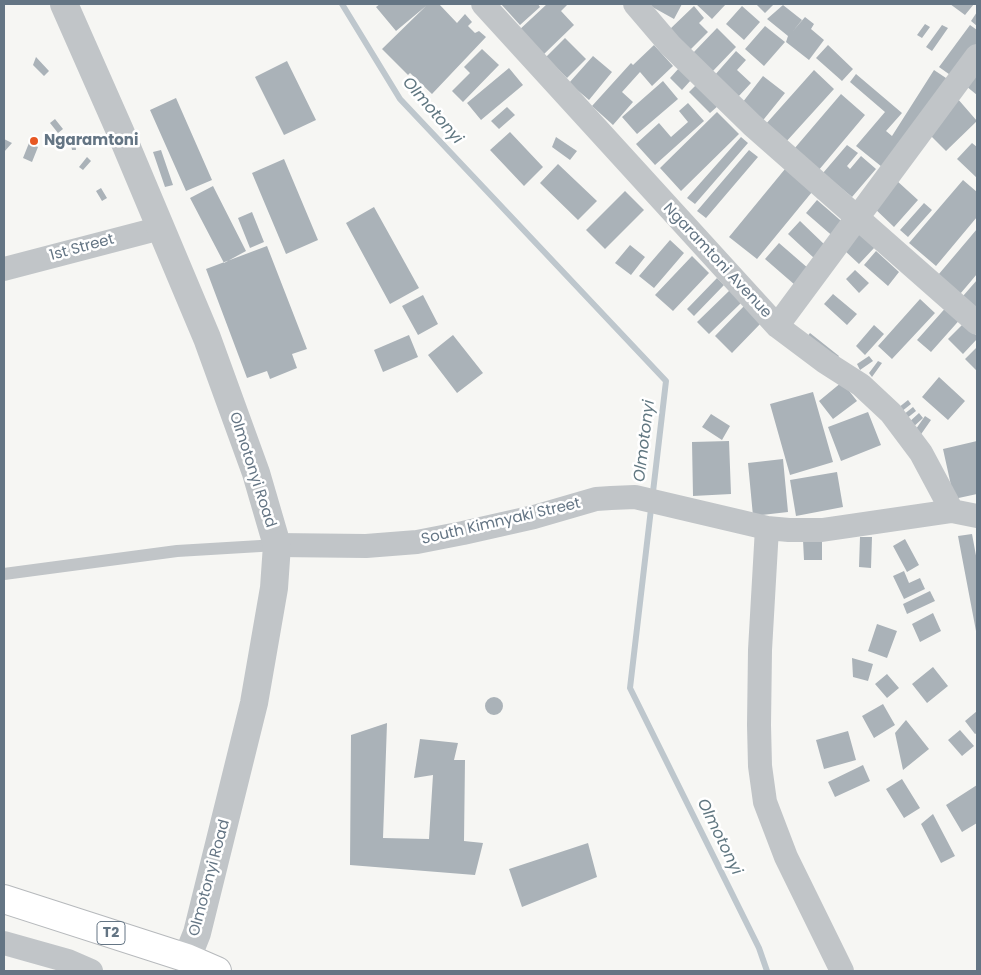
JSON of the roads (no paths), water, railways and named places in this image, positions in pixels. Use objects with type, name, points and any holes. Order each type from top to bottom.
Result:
[{"type":"highway","name":"T2","points":[[4,899],[187,958],[217,971]]},
{"type":"street","name":"Olmotonyi Road","points":[[64,4],[161,228],[216,365],[256,472],[277,545],[274,588],[254,703],[197,933],[187,958]]},
{"type":"street","name":"Ngaramtoni Avenue","points":[[483,4],[777,326],[861,385],[891,413],[921,453],[952,511]]},
{"type":"street","points":[[635,4],[670,45],[752,125],[977,324]]},
{"type":"street","points":[[777,326],[858,220],[977,56]]},
{"type":"street","name":"1st Street","points":[[4,269],[161,228]]},
{"type":"street","name":"South Kimnyaki Street","points":[[277,545],[366,546],[417,542],[534,517],[596,499],[636,497],[677,505],[767,528],[822,530],[952,511],[977,516]]},
{"type":"street","points":[[767,528],[760,650],[759,725],[760,766],[766,802],[786,857],[842,971]]},
{"type":"street","points":[[4,943],[68,961],[91,971]]},
{"type":"lane","points":[[4,574],[177,551],[277,545]]},
{"type":"waterway","name":"Olmotonyi","points":[[342,4],[400,99],[666,381],[630,688],[759,948],[767,971]]},
{"type":"place","name":"Ngaramtoni","points":[[34,141]]}]
